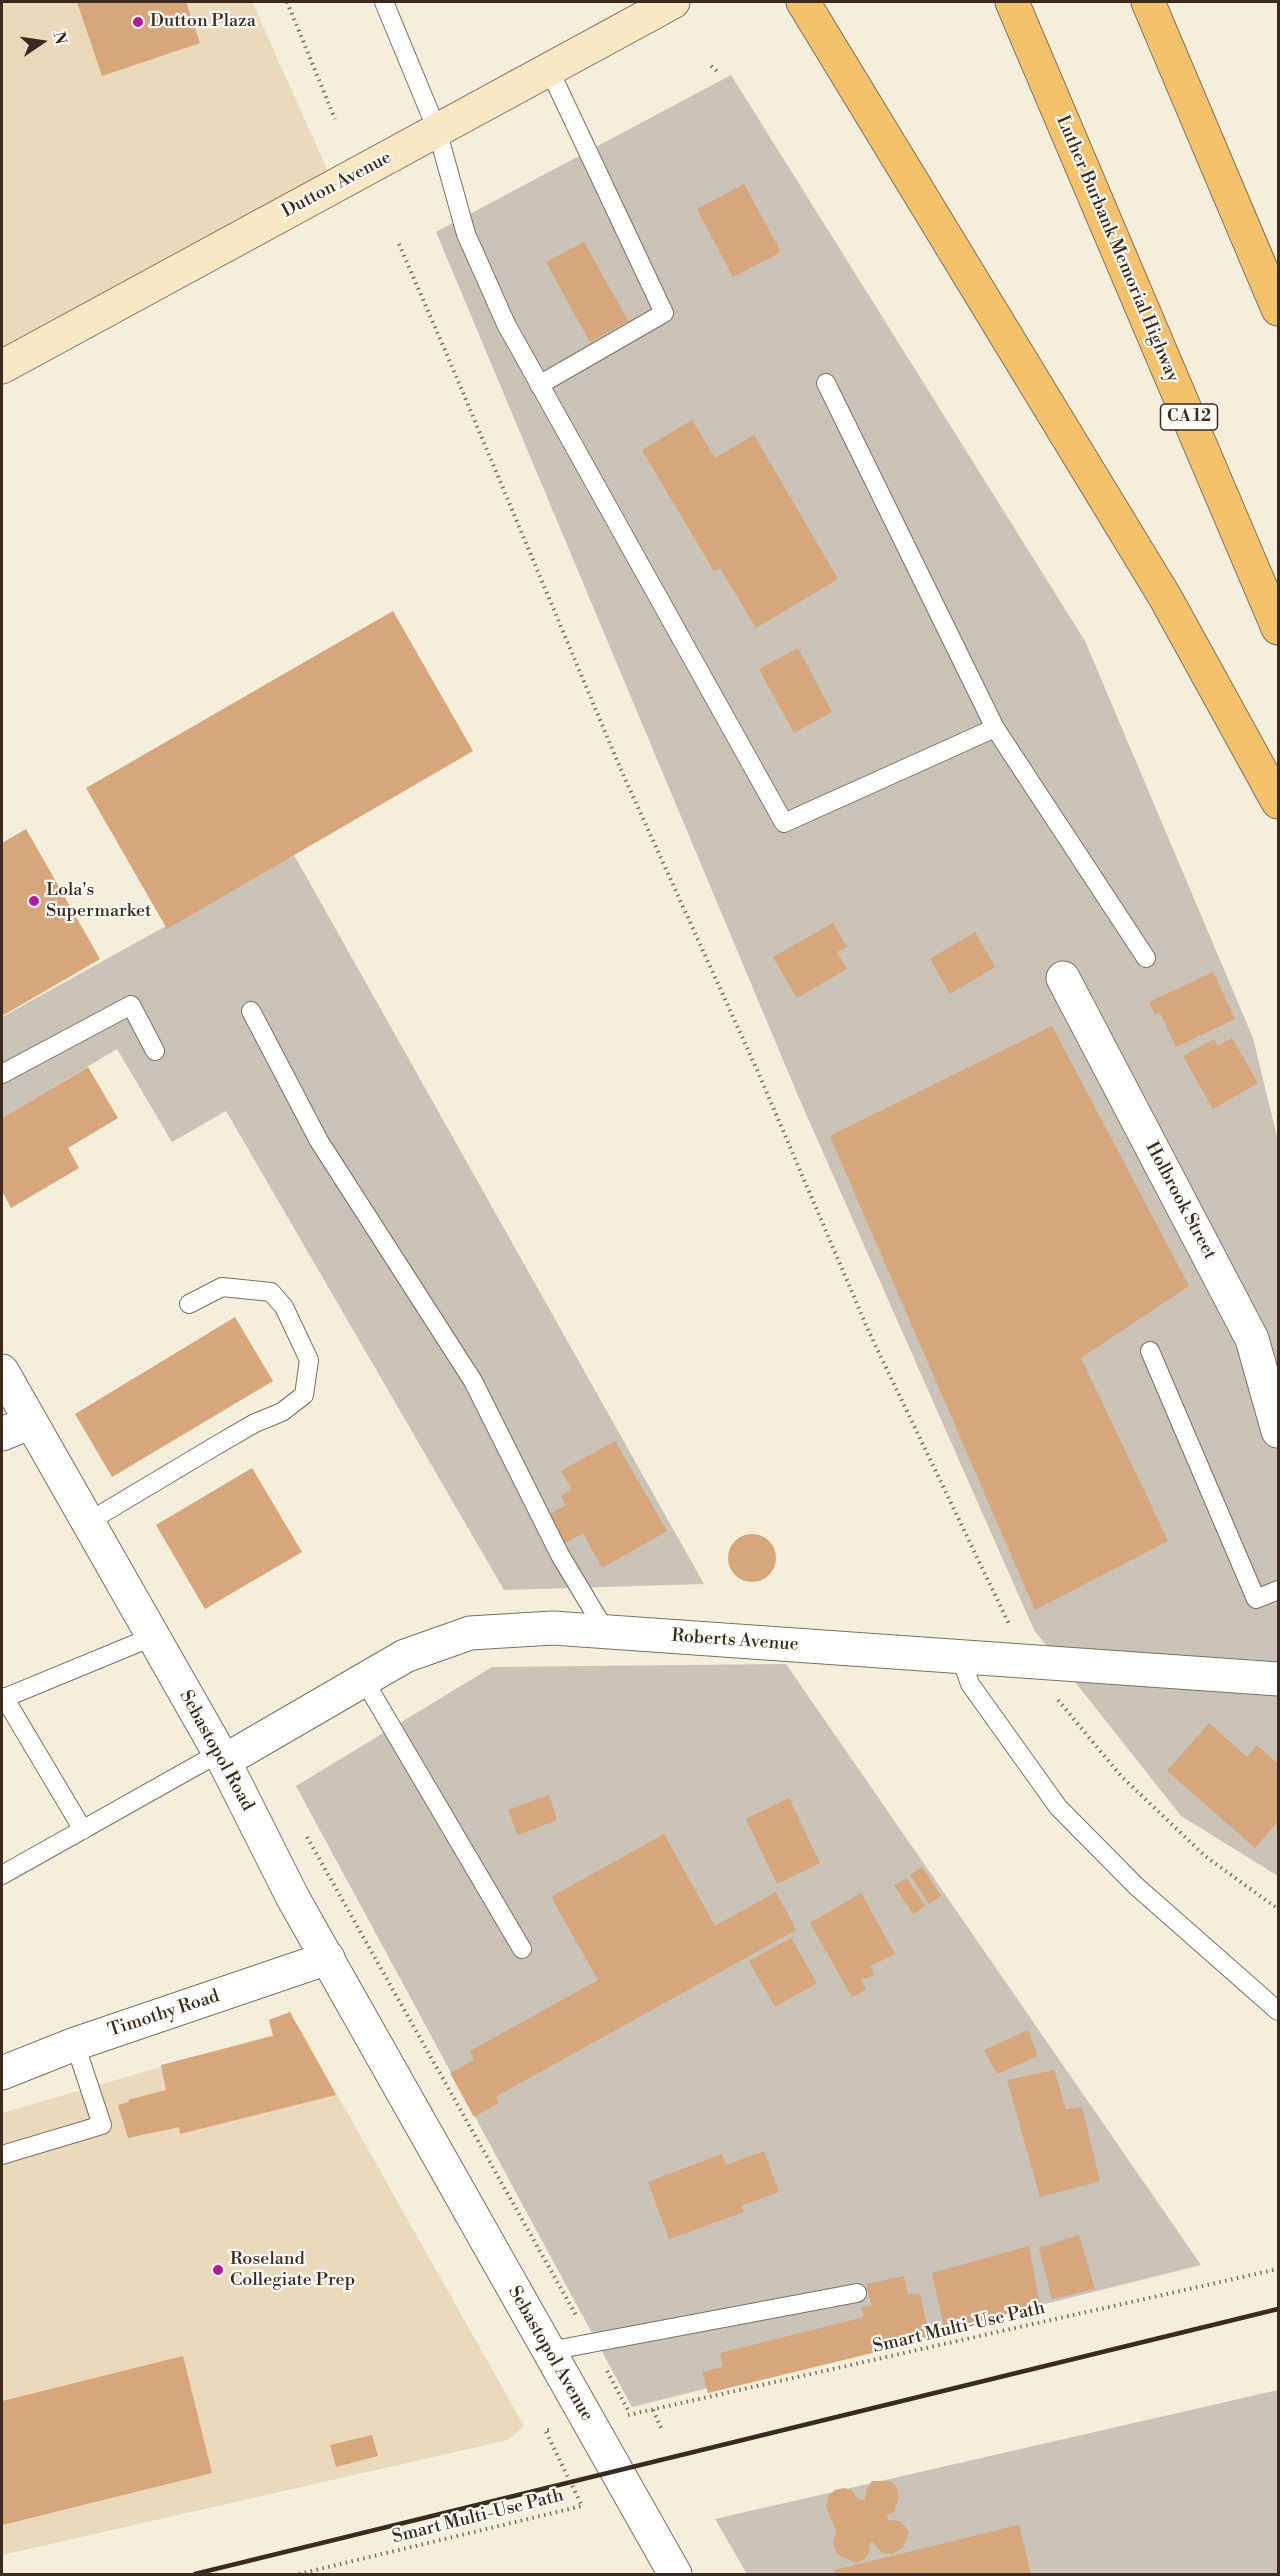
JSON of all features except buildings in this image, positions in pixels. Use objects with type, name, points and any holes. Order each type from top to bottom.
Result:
[{"type":"highway","points":[[803,2],[1165,597],[1278,801]]},
{"type":"highway","name":"Luther Burbank Memorial Highway","points":[[1012,2],[1278,628]]},
{"type":"highway","points":[[1148,2],[1278,309]]},
{"type":"main road","name":"Dutton Avenue","points":[[2,367],[673,2]]},
{"type":"street","name":"Holbrook Street","points":[[1063,978],[1252,1339],[1278,1431]]},
{"type":"street","name":"Sebastopol Road","points":[[2,1371],[221,1757],[293,1898],[426,2134]]},
{"type":"street","points":[[2,1434],[31,1422]]},
{"type":"street","name":"Roberts Avenue","points":[[221,1757],[405,1656],[470,1633],[553,1628],[1278,1679]]},
{"type":"street","name":"Timothy Road","points":[[2,2073],[75,2044],[328,1958]]},
{"type":"street","name":"Sebastopol Avenue","points":[[426,2134],[675,2574]]},
{"type":"lane","points":[[384,2],[437,130],[466,234],[506,324],[784,823],[995,729]]},
{"type":"lane","points":[[538,385],[664,313],[549,69]]},
{"type":"lane","points":[[826,383],[995,729],[1146,958]]},
{"type":"lane","points":[[2,1074],[131,1005],[155,1051]]},
{"type":"lane","points":[[250,1011],[319,1141],[473,1381],[560,1555],[606,1632]]},
{"type":"lane","points":[[88,1522],[255,1423],[282,1412],[304,1395],[309,1360],[284,1307],[271,1292],[222,1287],[189,1304]]},
{"type":"lane","points":[[1150,1351],[1256,1599],[1278,1590]]},
{"type":"lane","points":[[83,1830],[3,1698],[152,1637]]},
{"type":"lane","points":[[961,1658],[970,1684],[1058,1807],[1136,1886],[1278,2011]]},
{"type":"lane","points":[[364,1680],[522,1949]]},
{"type":"lane","points":[[2,1875],[221,1757]]},
{"type":"lane","points":[[2,2155],[102,2125],[75,2044]]},
{"type":"lane","points":[[549,2351],[857,2293]]},
{"type":"path","points":[[287,2],[335,119]]},
{"type":"path","points":[[711,66],[717,71]]},
{"type":"path","points":[[399,244],[621,770],[758,1071],[869,1332],[1028,1662],[1120,1776],[1205,1856],[1278,1909]]},
{"type":"path","points":[[304,1831],[631,2414]]},
{"type":"path","name":"Smart Multi-Use Path","points":[[645,2412],[1278,2270]]},
{"type":"path","points":[[653,2410],[662,2430]]},
{"type":"path","name":"Smart Multi-Use Path","points":[[299,2574],[582,2506],[545,2430]]},
{"type":"shaded area","points":[[2,2],[252,2],[335,187],[2,362]]},
{"type":"shaded area","points":[[731,75],[1085,641],[1253,1038],[1278,1141],[1278,1876],[1181,1816],[1034,1630],[799,1098],[436,232]]},
{"type":"shaded area","points":[[294,855],[704,1584],[504,1590],[226,1111],[172,1142],[117,1049],[2,1118],[2,1017]]},
{"type":"shaded area","points":[[786,1664],[1201,2265],[632,2407],[296,1786],[492,1667]]},
{"type":"shaded area","name":"Roseland Collegiate Prep","points":[[299,2027],[524,2426],[508,2440],[2,2555],[2,2113]]},
{"type":"shaded area","points":[[1278,2390],[1278,2574],[747,2574],[715,2519]]},
{"type":"railway","points":[[195,2574],[1278,2309]]},
{"type":"place","name":"Dutton Plaza","points":[[138,22]]},
{"type":"place","name":"Lola's Supermarket","points":[[34,901]]},
{"type":"place","name":"Roseland Collegiate Prep","points":[[218,2270]]}]
